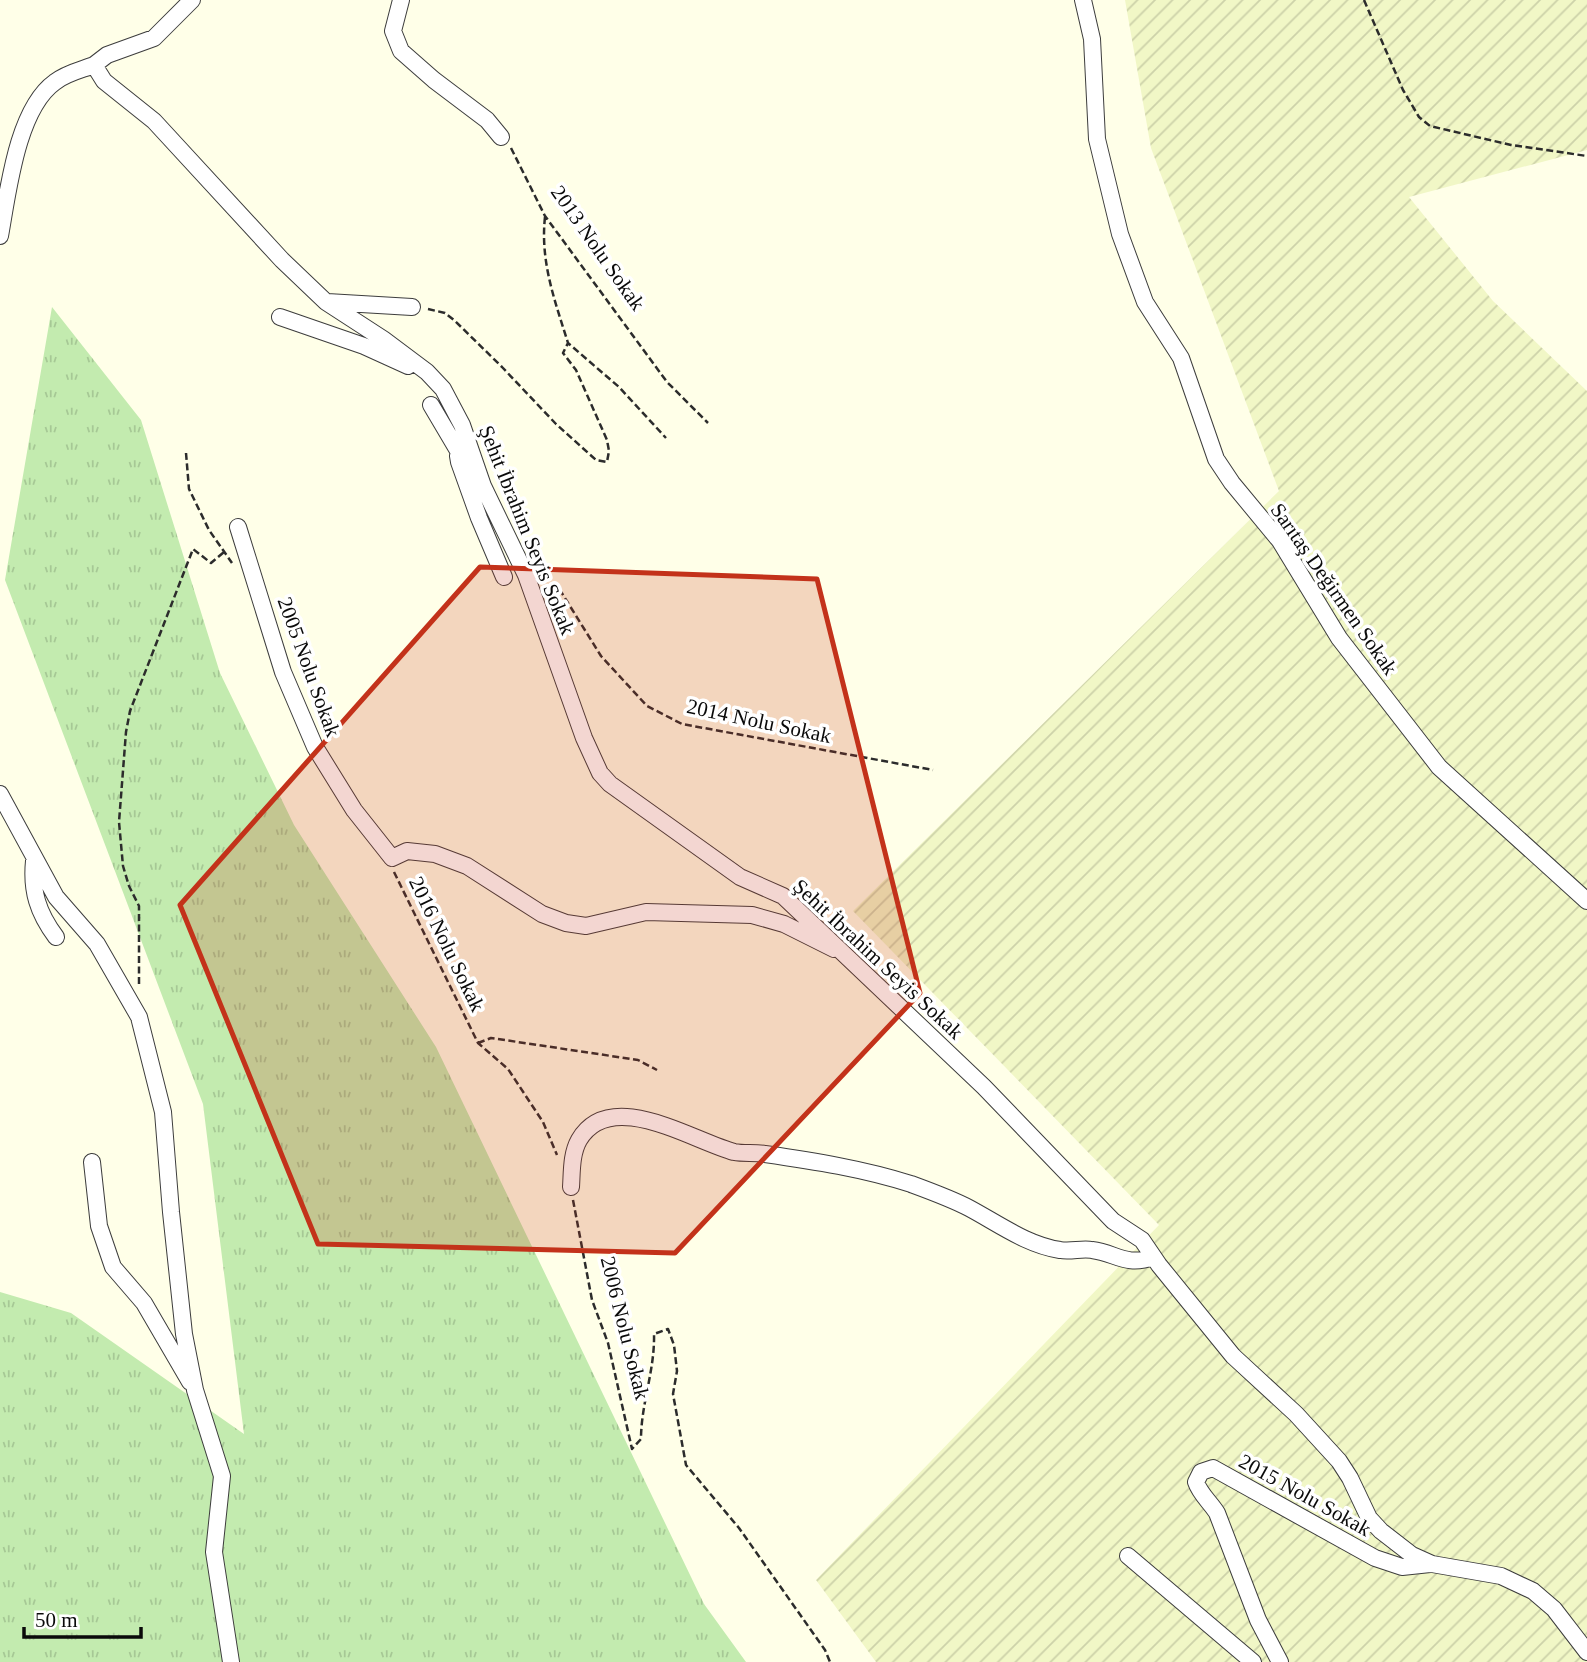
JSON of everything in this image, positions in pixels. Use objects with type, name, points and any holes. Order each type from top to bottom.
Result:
[{"type":"street","points":[[0,236],[13,162],[35,101],[54,82],[69,74],[94,65],[107,55],[154,38],[192,0]]},
{"type":"street","points":[[401,0],[393,31],[401,51],[487,120],[501,137]]},
{"type":"street","name":"Sarıtaş Değirmen Sokak","points":[[1083,0],[1092,39],[1097,139],[1120,234],[1144,302],[1181,358],[1216,458],[1232,483],[1280,541],[1339,638],[1439,767],[1587,901]]},
{"type":"street","name":"Şehit İbrahim Seyis Sokak","points":[[94,65],[104,81],[154,121],[282,260],[326,302],[427,372],[443,389],[462,425],[483,486],[521,565],[561,677],[600,773],[625,796],[740,877],[783,896],[984,1087],[1114,1221],[1142,1240],[1233,1356],[1296,1414],[1339,1461],[1369,1518],[1412,1555],[1432,1564],[1501,1576],[1533,1591],[1554,1609],[1587,1652]]},
{"type":"street","points":[[326,302],[412,307]]},
{"type":"street","points":[[280,317],[364,346],[397,362],[427,372]]},
{"type":"street","points":[[431,405],[457,449],[468,446]]},
{"type":"street","points":[[468,446],[458,456],[459,462],[504,577]]},
{"type":"street","name":"2005 Nolu Sokak","points":[[239,527],[283,672],[315,747],[354,810],[392,859]]},
{"type":"street","points":[[0,794],[55,897],[97,944],[139,1017],[163,1112],[183,1321],[195,1390],[222,1476],[214,1552],[232,1662]]},
{"type":"street","points":[[392,859],[407,851],[435,854],[467,866],[542,914],[566,923],[586,926],[646,912],[752,915],[785,924],[849,957]]},
{"type":"street","points":[[34,861],[32,880],[35,901],[43,920],[56,937]]},
{"type":"street","points":[[571,1187],[579,1140],[609,1116],[626,1115],[736,1152],[763,1153],[852,1170],[911,1185],[967,1207],[1019,1237],[1039,1244],[1062,1250],[1093,1250],[1132,1261],[1144,1261],[1153,1257]]},
{"type":"street","points":[[92,1162],[99,1226],[113,1267],[144,1303],[195,1390]]},
{"type":"street","name":"2015 Nolu Sokak","points":[[1280,1662],[1258,1620],[1217,1513],[1199,1491],[1196,1482],[1201,1472],[1213,1468],[1375,1558],[1402,1567],[1432,1564]]},
{"type":"street","points":[[1128,1556],[1253,1662]]},
{"type":"path","points":[[1364,0],[1403,90],[1419,117],[1430,126],[1511,145],[1587,156]]},
{"type":"path","name":"2013 Nolu Sokak","points":[[501,137],[516,154],[545,216],[667,382],[708,423]]},
{"type":"path","points":[[545,216],[543,236],[546,269],[568,343],[628,395],[666,438]]},
{"type":"path","points":[[412,307],[435,310],[454,320],[556,424],[596,460],[607,462],[607,440],[576,370],[563,353],[568,343]]},
{"type":"path","points":[[186,453],[189,489],[209,530],[235,567]]},
{"type":"path","points":[[139,1017],[139,906],[123,866],[119,822],[130,710],[193,549],[211,563],[224,552]]},
{"type":"path","name":"2014 Nolu Sokak","points":[[521,565],[547,578],[560,590],[601,656],[647,706],[682,724],[933,770]]},
{"type":"path","name":"2016 Nolu Sokak","points":[[392,859],[394,874],[478,1043],[508,1069],[543,1122],[557,1155]]},
{"type":"path","name":"2016 Nolu Sokak","points":[[478,1043],[491,1038],[579,1051],[638,1060],[657,1070]]},
{"type":"path","name":"2006 Nolu Sokak","points":[[571,1187],[592,1300],[608,1343],[632,1449],[641,1439],[641,1419],[655,1353],[654,1334],[668,1329],[674,1345],[677,1371],[673,1394],[686,1465],[739,1528],[825,1650],[830,1662]]},
{"type":"highlighted area","points":[[480,567],[817,579],[920,993],[675,1253],[318,1244],[180,905]]},
{"type":"green space","points":[[1125,0],[1587,0],[1587,150],[1409,197],[1493,301],[1587,391],[1587,1662],[876,1662],[816,1580],[1159,1225],[853,911],[1279,491],[1151,148]]},
{"type":"green space","points":[[52,307],[141,420],[220,673],[294,825],[436,1047],[704,1604],[746,1662],[0,1662],[0,1292],[71,1313],[244,1434],[203,1104],[5,580]]}]
